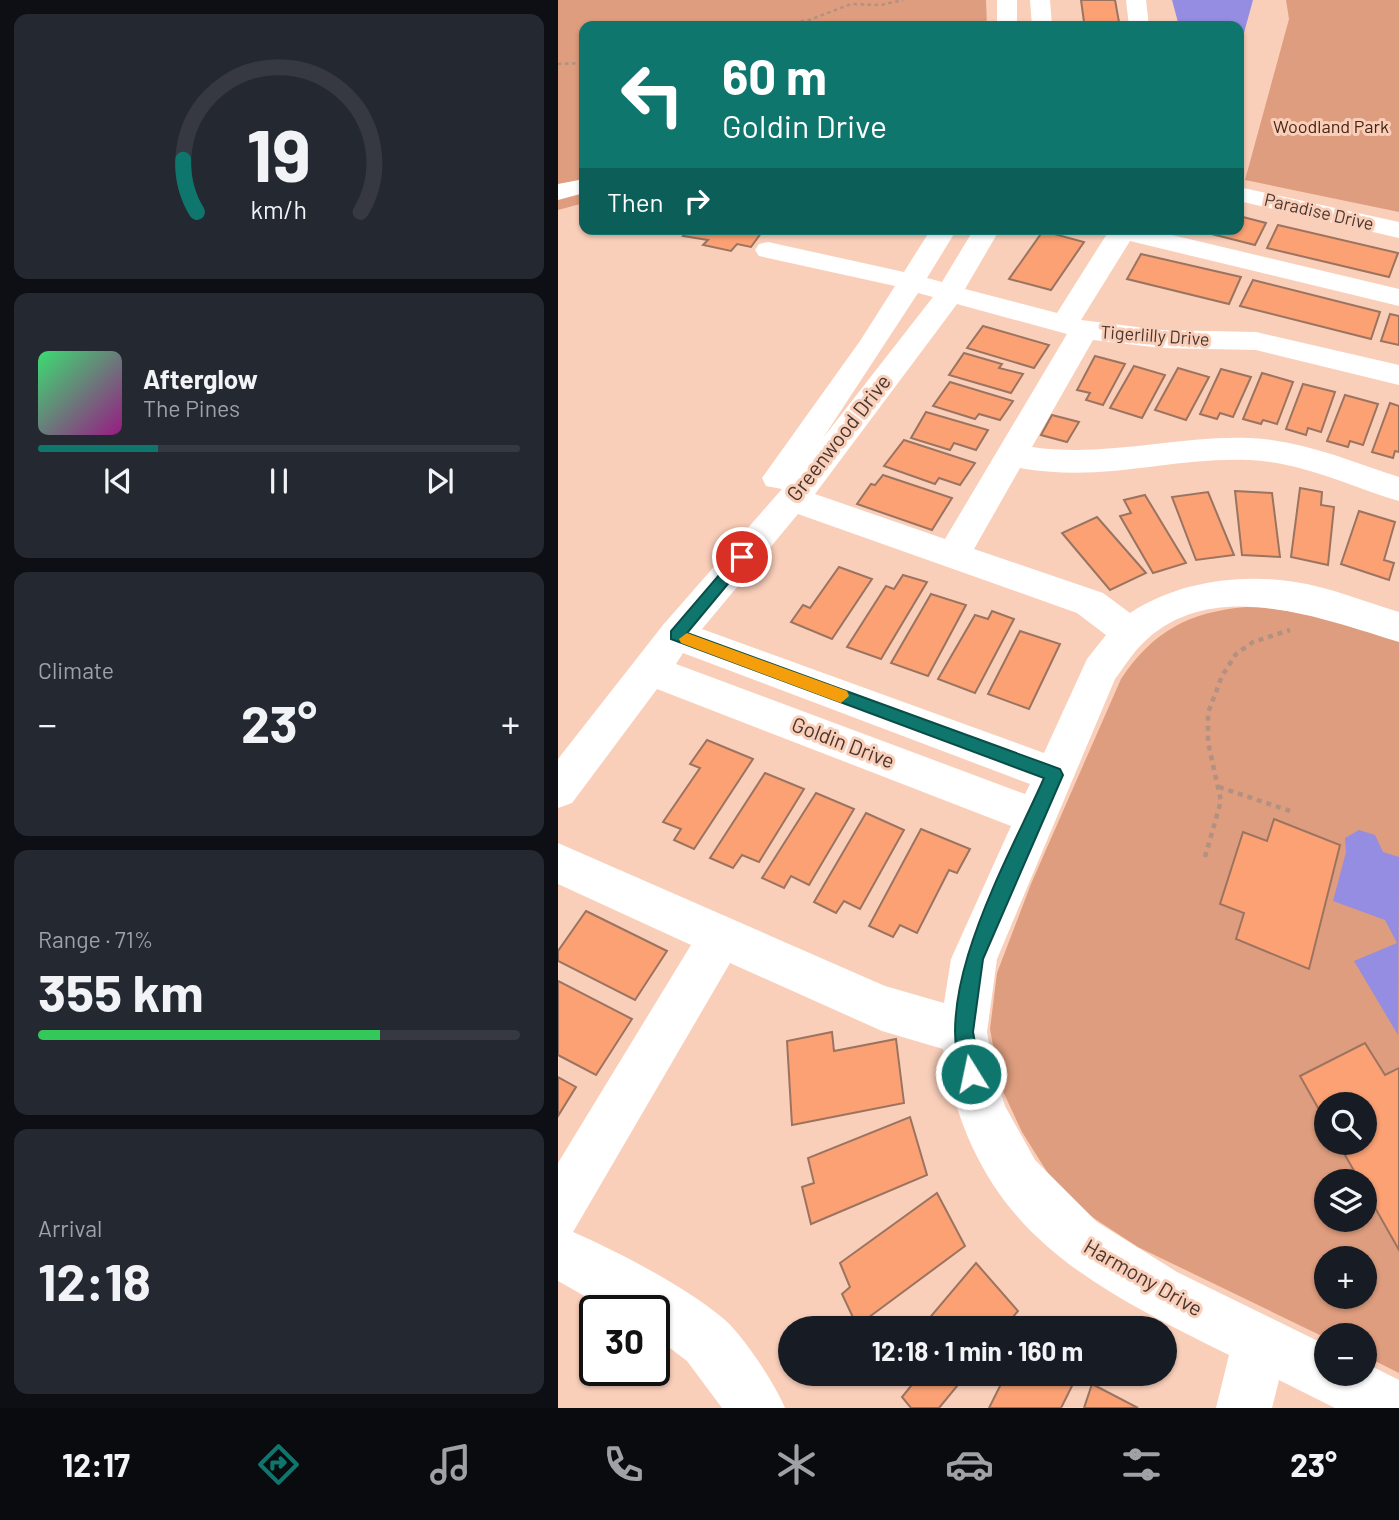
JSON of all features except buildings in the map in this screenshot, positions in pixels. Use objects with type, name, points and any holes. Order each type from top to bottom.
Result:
[{"type":"street","points":[[1007,0],[1007,21]]},
{"type":"street","points":[[1040,0],[1042,21]]},
{"type":"street","points":[[1136,0],[1139,21]]},
{"type":"street","points":[[558,192],[579,187]]},
{"type":"street","name":"Paradise Drive","points":[[1244,195],[1399,230]]},
{"type":"street","name":"Greenwood Drive","points":[[676,635],[754,511],[913,282],[940,235]]},
{"type":"street","name":"Greenwood Drive","points":[[558,790],[676,635],[792,499],[949,294],[983,235]]},
{"type":"street","points":[[954,554],[1012,455],[1120,235]]},
{"type":"street","points":[[1143,235],[1399,298]]},
{"type":"street","name":"Tigerlilly Drive","points":[[768,250],[913,282],[1074,328],[1161,339],[1256,341],[1399,375]]},
{"type":"street","points":[[1012,455],[1044,461],[1087,463],[1252,449],[1292,456],[1399,489]]},
{"type":"street","points":[[792,499],[1090,603],[1129,633]]},
{"type":"street","name":"Harmony Drive","points":[[1395,1408],[1113,1265],[1078,1241],[1044,1209],[1017,1178],[984,1116],[971,1074],[963,1032],[974,959],[1100,670],[1129,633],[1179,603],[1232,593],[1296,596],[1399,627]]},
{"type":"street","name":"Goldin Drive","points":[[676,635],[1054,775]]},
{"type":"street","name":"Goldin Drive","points":[[650,670],[1036,817]]},
{"type":"street","points":[[558,863],[882,1008],[963,1032]]},
{"type":"street","points":[[558,1212],[721,936]]},
{"type":"street","points":[[558,1252],[664,1310],[707,1341],[757,1408]]},
{"type":"street","points":[[1245,1408],[1260,1341]]},
{"type":"path","points":[[803,21],[851,4],[881,5],[903,0]]},
{"type":"path","points":[[558,64],[579,63]]},
{"type":"path","points":[[1205,857],[1221,801],[1208,741],[1208,713],[1222,676],[1236,654],[1253,642],[1292,629],[1297,622]]},
{"type":"path","points":[[1219,787],[1293,812]]},
{"type":"green space","points":[[558,0],[986,0],[987,21],[579,21],[579,204],[558,210]]},
{"type":"green space","name":"Woodland Park","points":[[1286,0],[1399,0],[1399,212],[1245,180],[1289,19]]},
{"type":"green space","points":[[1246,607],[1286,610],[1324,618],[1399,641],[1399,1373],[1377,1362],[1377,1323],[1314,1323],[1314,1332],[1138,1247],[1089,1215],[1049,1175],[1022,1132],[1000,1085],[990,1029],[997,973],[1031,884],[1121,679],[1133,662],[1160,636],[1190,619]]},
{"type":"shaded area","points":[[1172,0],[1253,0],[1244,33],[1244,21],[1178,21]]},
{"type":"shaded area","points":[[1359,830],[1375,835],[1383,852],[1399,857],[1398,1035],[1354,961],[1397,943],[1385,920],[1333,901],[1346,852],[1345,838]]},
{"type":"slow traffic","points":[[687,639],[841,696]]},
{"type":"route","points":[[742,557],[676,635],[1054,775],[974,959],[966,996],[963,1032],[971,1074]]}]
